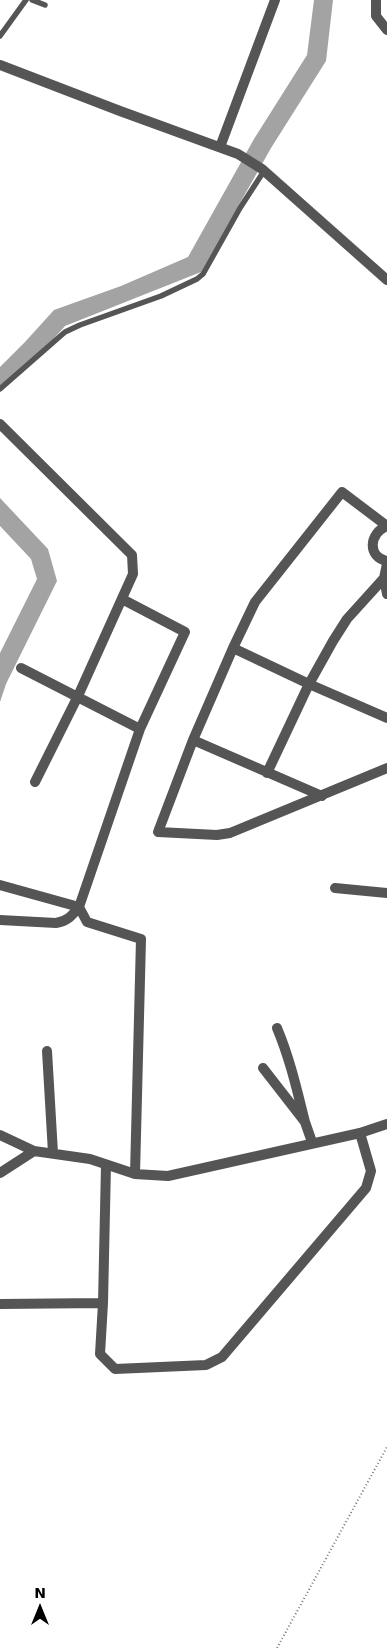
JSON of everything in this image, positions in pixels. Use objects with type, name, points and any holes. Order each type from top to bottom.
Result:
[{"type":"street","points":[[220,147],[275,0]]},
{"type":"street","points":[[376,0],[376,16],[387,30]]},
{"type":"street","points":[[0,65],[238,154],[263,170],[387,280]]},
{"type":"street","points":[[0,424],[132,555],[133,574],[78,696],[35,782]]},
{"type":"street","points":[[387,594],[384,578],[387,563],[378,558],[372,542],[377,532],[387,526],[342,492],[255,602],[193,740],[158,832],[218,835],[230,833],[387,768]]},
{"type":"street","points":[[267,773],[309,684],[347,619],[384,578]]},
{"type":"street","points":[[0,920],[56,923],[65,921],[78,907],[140,729],[185,632],[122,599]]},
{"type":"street","points":[[233,648],[387,718]]},
{"type":"street","points":[[22,668],[140,729]]},
{"type":"street","points":[[193,740],[322,796]]},
{"type":"street","points":[[0,885],[78,907],[87,922],[141,939],[135,1174]]},
{"type":"street","points":[[336,888],[387,893]]},
{"type":"street","points":[[278,1028],[287,1050],[305,1122],[312,1142]]},
{"type":"street","points":[[47,1051],[53,1153]]},
{"type":"street","points":[[263,1068],[305,1122]]},
{"type":"street","points":[[0,1135],[34,1151],[90,1159],[135,1174],[168,1176],[312,1142],[360,1133],[387,1124]]},
{"type":"street","points":[[106,1165],[100,1354],[115,1369],[206,1364],[222,1357],[366,1188],[371,1171],[360,1133]]},
{"type":"street","points":[[0,1173],[34,1151]]},
{"type":"street","points":[[0,1304],[103,1303]]},
{"type":"lane","points":[[0,36],[26,0]]},
{"type":"lane","points":[[32,0],[45,5]]},
{"type":"lane","points":[[0,389],[65,332],[161,296],[197,279],[203,274],[263,170]]},
{"type":"path","points":[[277,1648],[387,1447]]},
{"type":"shaded area","points":[[314,0],[333,0],[326,61],[271,148],[201,272],[65,326],[39,355],[0,386],[0,367],[54,310],[121,286],[188,257],[254,139],[307,55]]},
{"type":"shaded area","points":[[0,498],[48,549],[57,581],[6,684],[0,702],[0,653],[37,579],[31,559],[0,526]]}]
